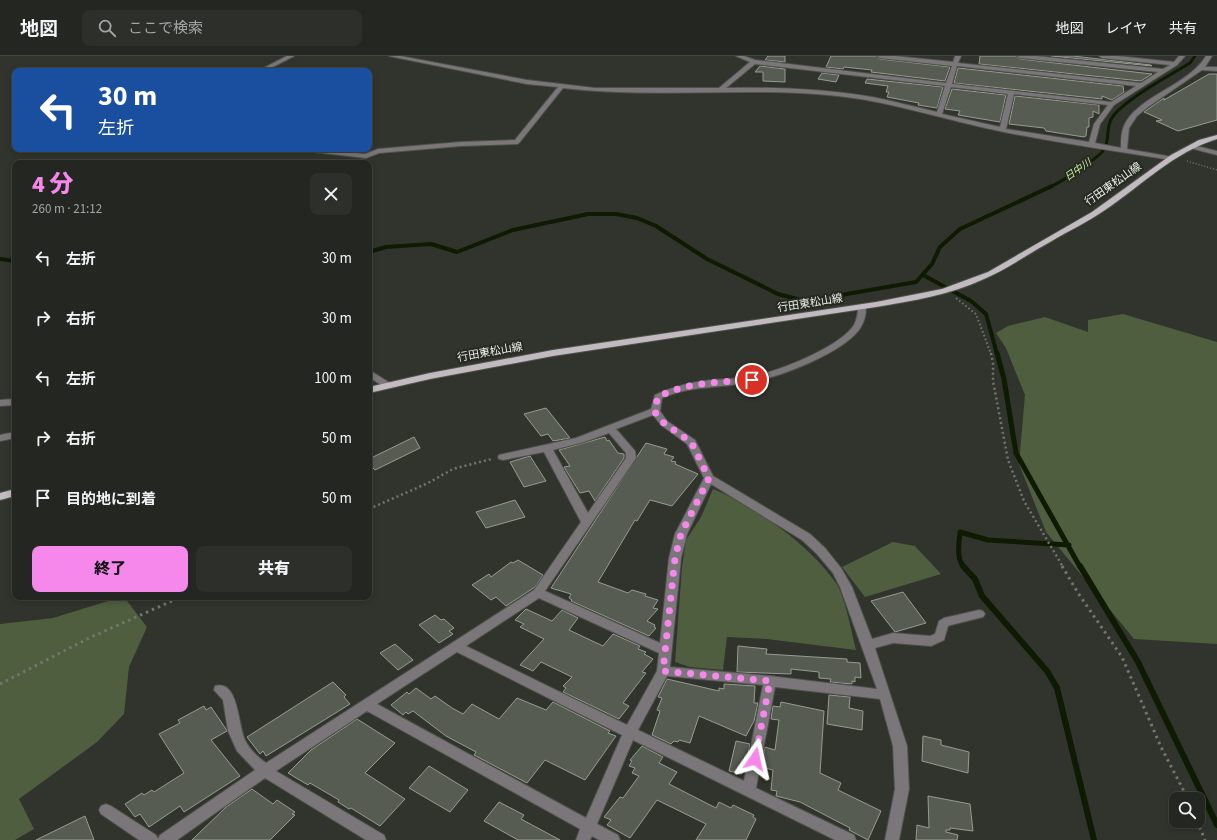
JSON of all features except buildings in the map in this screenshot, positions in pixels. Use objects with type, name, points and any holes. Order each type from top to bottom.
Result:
[{"type":"main road","name":"行田東松山線","points":[[372,389],[543,355],[897,302],[945,290],[972,281],[996,270],[1109,205],[1172,157],[1217,137]]},
{"type":"main road","points":[[0,497],[12,493]]},
{"type":"street","points":[[267,68],[291,56]]},
{"type":"street","points":[[392,56],[527,82],[561,87],[626,91],[721,89],[837,94],[872,99],[1003,130],[1172,157]]},
{"type":"street","points":[[739,56],[754,62],[1112,104]]},
{"type":"street","points":[[880,56],[1141,85]]},
{"type":"street","points":[[939,115],[958,56]]},
{"type":"street","points":[[1020,56],[1164,71]]},
{"type":"street","points":[[1102,56],[1175,64]]},
{"type":"street","points":[[1091,145],[1097,124],[1112,104],[1175,64],[1182,56]]},
{"type":"street","points":[[1124,150],[1127,126],[1139,110],[1201,68],[1209,56]]},
{"type":"street","points":[[721,89],[754,62]]},
{"type":"street","points":[[1201,68],[1217,69]]},
{"type":"street","points":[[327,152],[366,156],[378,151],[461,144],[517,142],[561,87]]},
{"type":"street","points":[[1003,130],[1011,93]]},
{"type":"street","points":[[1192,147],[1217,153]]},
{"type":"street","points":[[654,411],[658,397],[672,390],[698,385],[752,380],[775,374],[794,366],[836,343],[854,330],[861,320],[862,307]]},
{"type":"street","points":[[372,375],[387,385]]},
{"type":"street","points":[[0,403],[12,402]]},
{"type":"street","points":[[503,457],[547,448],[611,429],[641,415],[654,411]]},
{"type":"street","points":[[654,411],[664,423],[691,442],[709,478],[806,537],[821,550],[837,571],[846,587],[885,695],[900,746],[902,789],[892,840]]},
{"type":"street","points":[[165,840],[265,772],[538,593],[631,458],[631,453],[611,429]]},
{"type":"street","points":[[0,438],[12,436]]},
{"type":"street","points":[[547,448],[587,522]]},
{"type":"street","points":[[583,840],[630,732],[663,671],[675,558],[681,534],[709,478]]},
{"type":"street","points":[[538,593],[665,651]]},
{"type":"street","points":[[868,645],[893,638],[931,641],[940,637],[943,624],[948,621],[979,614]]},
{"type":"street","points":[[457,647],[849,840]]},
{"type":"street","points":[[663,671],[770,681],[885,695]]},
{"type":"street","points":[[749,790],[770,681]]},
{"type":"street","points":[[220,690],[229,698],[235,735],[248,758],[265,772],[379,840]]},
{"type":"street","points":[[367,705],[613,840]]},
{"type":"street","points":[[106,810],[151,840]]},
{"type":"path","points":[[1172,157],[1217,170]]},
{"type":"path","points":[[945,290],[970,307],[976,314],[989,346],[993,363],[993,381],[1008,460],[1024,501],[1078,593],[1122,657],[1161,748],[1184,792]]},
{"type":"path","points":[[372,508],[428,483],[453,469],[480,461],[503,457]]},
{"type":"path","points":[[0,684],[89,638],[174,600]]},
{"type":"path","points":[[1200,828],[1205,840]]},
{"type":"green space","points":[[1123,314],[1217,342],[1217,644],[1134,639],[1046,532],[1019,464],[1025,395],[1006,348],[996,333],[1008,326],[1045,317],[1088,332],[1088,320]]},
{"type":"green space","points":[[713,489],[746,505],[780,528],[797,541],[825,569],[839,589],[848,615],[856,650],[767,639],[727,637],[723,670],[690,667],[675,662],[682,567],[686,540],[701,517]]},
{"type":"green space","points":[[893,542],[915,546],[941,574],[865,597],[842,567]]},
{"type":"green space","points":[[111,600],[126,600],[147,627],[129,667],[124,714],[97,742],[19,799],[34,829],[15,840],[0,840],[0,624],[53,618]]},
{"type":"waterway","name":"日中川","points":[[1051,187],[1080,169],[1102,152],[1105,148],[1111,119],[1121,108],[1150,87],[1190,63],[1195,56]]},
{"type":"waterway","points":[[372,251],[386,247],[431,244],[457,252],[513,230],[588,214],[616,214],[637,218],[656,226],[707,259],[778,294],[801,300],[824,298],[916,282],[932,264],[940,247],[960,229],[1051,187]]},
{"type":"waterway","points":[[0,259],[12,261]]},
{"type":"waterway","points":[[923,275],[971,301],[986,314],[997,354]]},
{"type":"waterway","points":[[997,353],[1004,379],[1016,453],[1068,545]]},
{"type":"waterway","points":[[963,566],[959,555],[960,532],[988,540],[1068,545]]},
{"type":"waterway","points":[[1068,545],[1080,567]]},
{"type":"waterway","points":[[963,566],[975,579],[982,596],[1047,671],[1057,688],[1094,840]]},
{"type":"waterway","points":[[1080,566],[1138,662],[1217,825]]},
{"type":"route","points":[[752,380],[698,385],[672,390],[658,397],[654,411],[664,423],[691,442],[709,478],[689,515],[681,534],[675,558],[663,671],[770,681],[755,759]]}]
